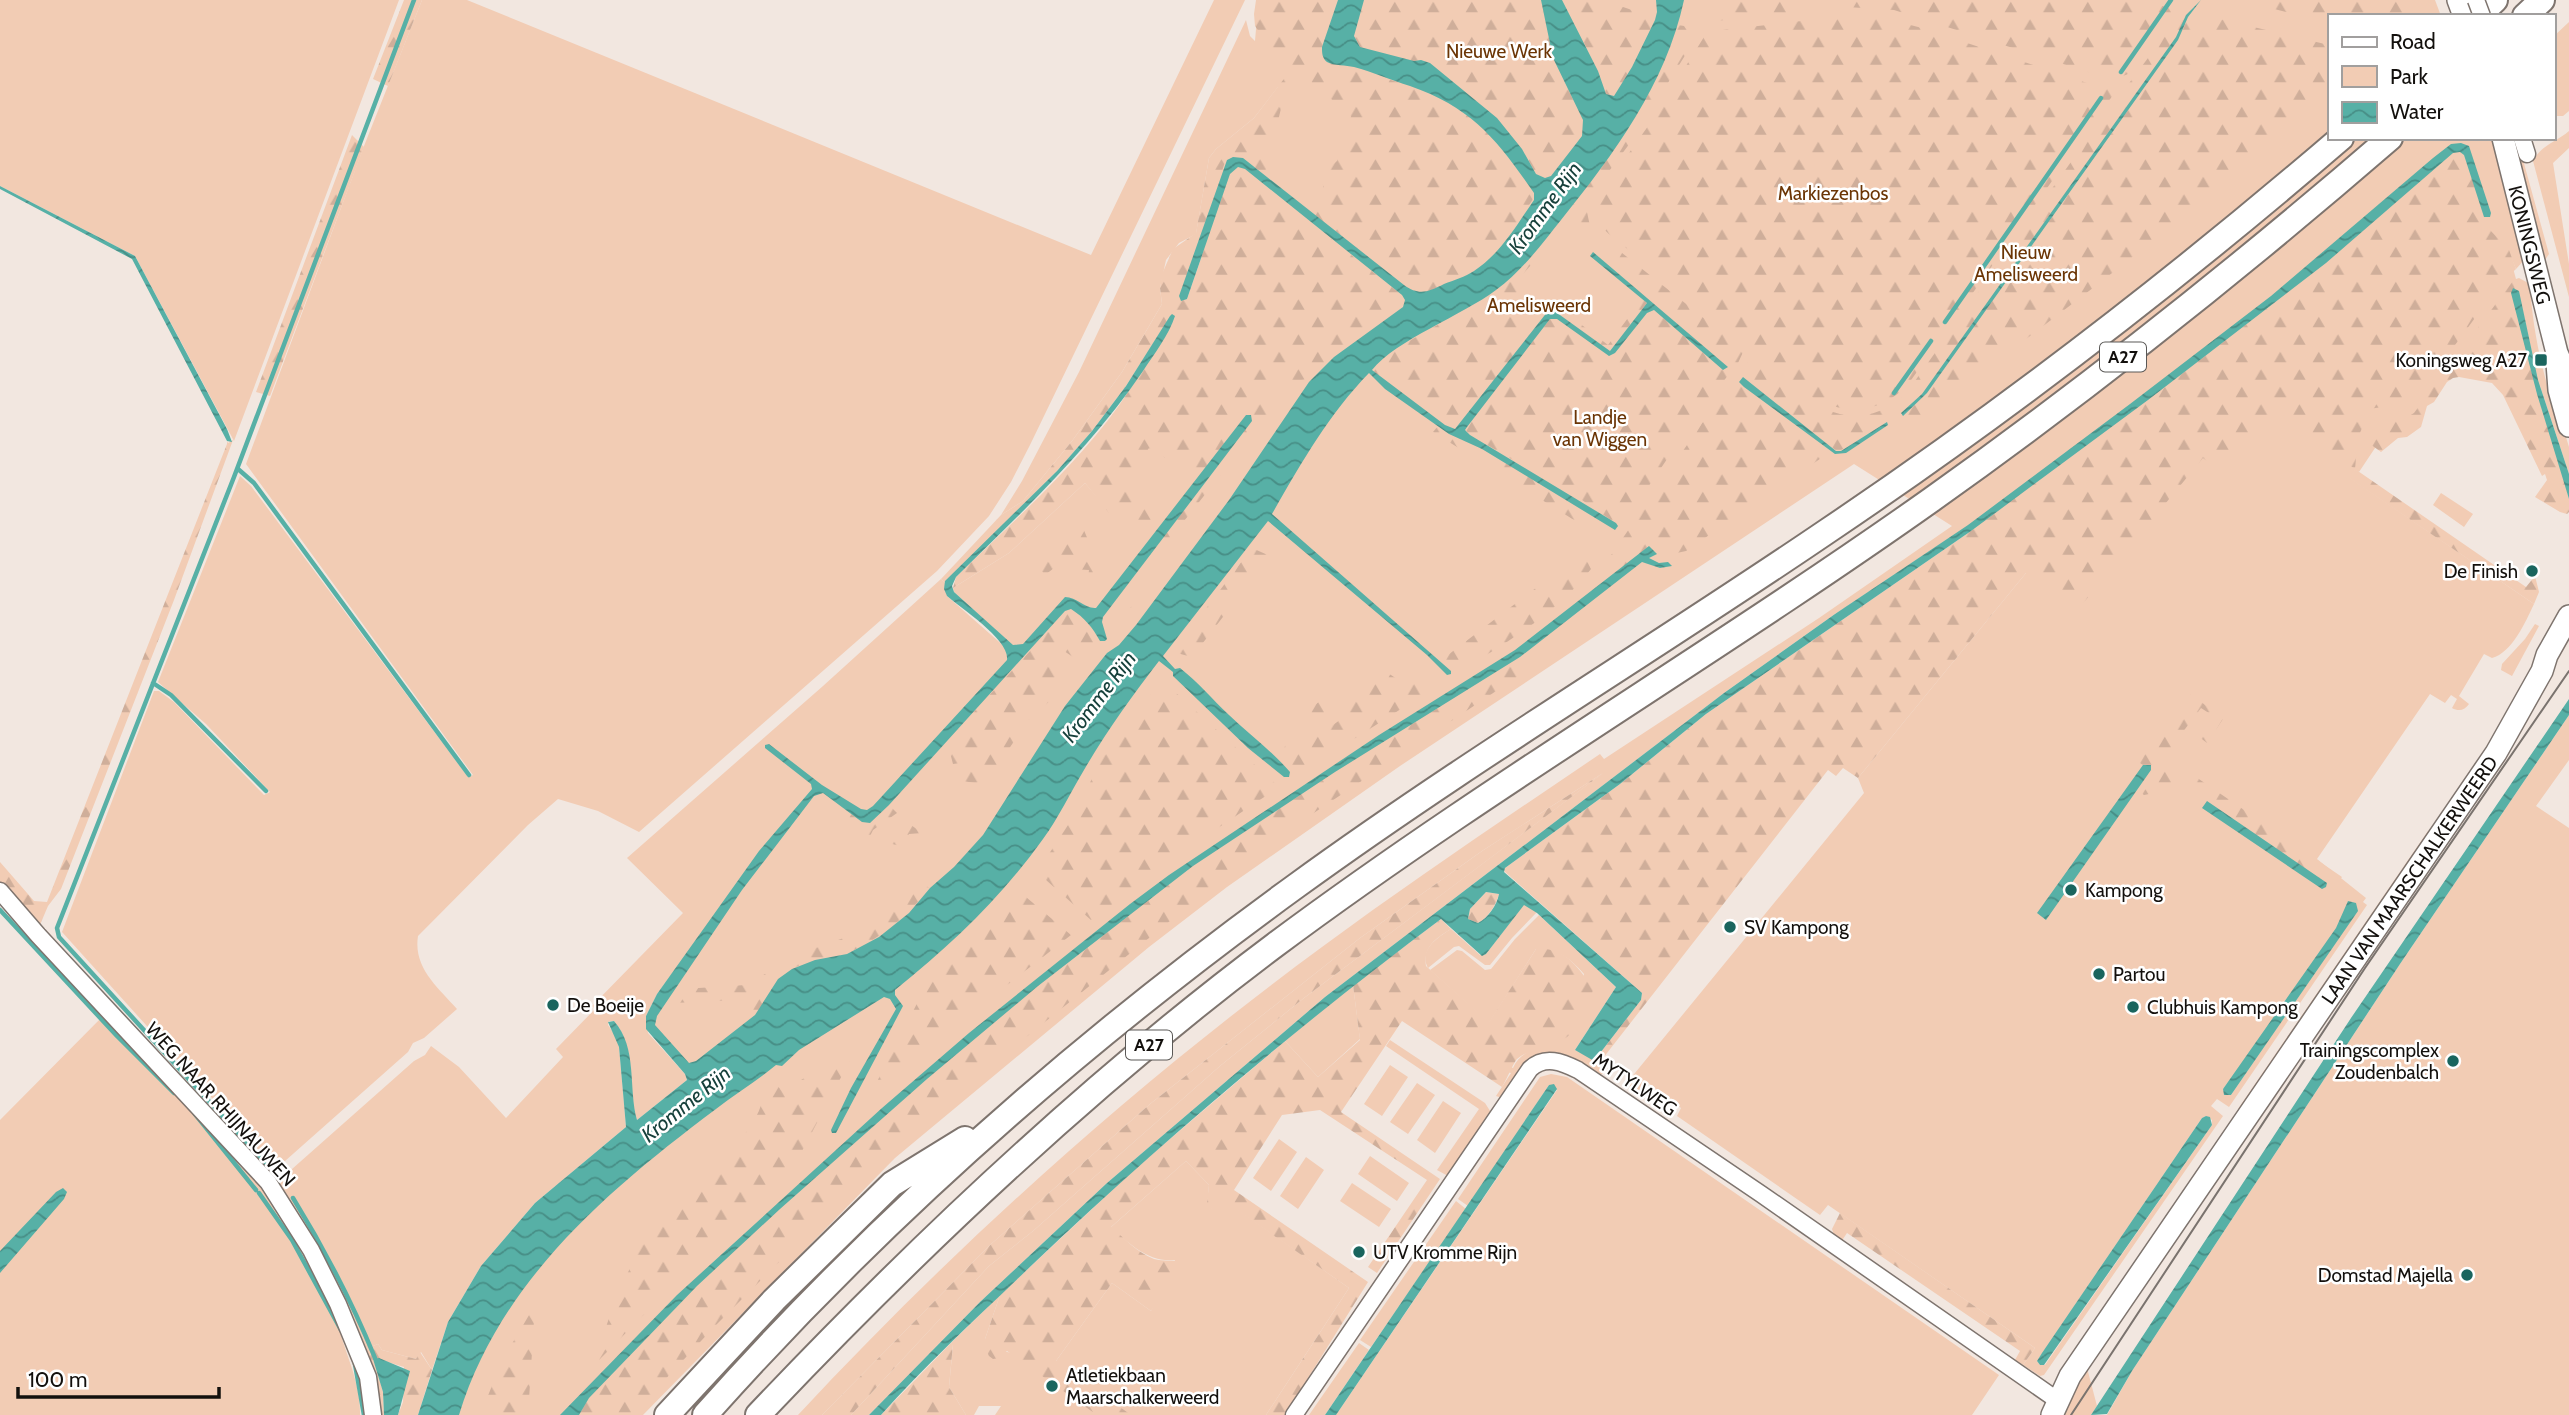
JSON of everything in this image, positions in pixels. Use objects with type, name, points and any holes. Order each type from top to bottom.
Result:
[{"type":"highway","points":[[2482,14],[2495,0]]},
{"type":"highway","points":[[2527,14],[2542,0]]},
{"type":"highway","name":"A27","points":[[705,1415],[876,1238],[1019,1105],[1172,978],[1296,885],[1482,758],[1825,533],[1996,413],[2171,280],[2339,140]]},
{"type":"highway","name":"A27","points":[[758,1415],[886,1282],[972,1199],[1146,1048],[1271,948],[1484,797],[1844,559],[1983,461],[2124,357],[2264,245],[2387,140]]},
{"type":"highway","name":"A27","points":[[667,1415],[774,1300],[892,1184],[1019,1105]]},
{"type":"main road","name":"KONINGSWEG","points":[[2504,140],[2557,353],[2569,381]]},
{"type":"main road","name":"KONINGSWEG","points":[[2557,353],[2557,378],[2569,426]]},
{"type":"main road","name":"LAAN VAN MAARSCHALKERWEERD","points":[[2051,1410],[2085,1353],[2496,753],[2569,616]]},
{"type":"main road","name":"LAAN VAN MAARSCHALKERWEERD","points":[[2542,671],[2557,661],[2569,642]]},
{"type":"street","name":"WEG NAAR RHIJNAUWEN","points":[[0,891],[268,1182],[311,1250],[338,1304],[365,1368],[373,1415]]},
{"type":"street","name":"MYTYLWEG","points":[[1294,1415],[1530,1069],[1544,1061],[1563,1063],[1578,1070],[1791,1214],[2051,1410]]},
{"type":"green space","points":[[0,0],[399,0],[234,441],[135,256],[0,186]]},
{"type":"green space","points":[[404,0],[422,0],[388,86],[373,79]]},
{"type":"green space","points":[[422,0],[467,0],[1091,255],[1214,0],[1245,0],[1030,445],[989,516],[937,571],[639,832],[598,811],[558,799],[528,825],[418,936],[417,947],[423,967],[457,1009],[424,1038],[413,1043],[408,1052],[276,1169],[62,932],[154,691],[159,691],[174,702],[264,795],[270,792],[206,724],[158,682],[240,476],[251,486],[468,777],[473,775],[246,464],[364,146]]},
{"type":"green space","points":[[1256,0],[1338,0],[1322,47],[1332,64],[1360,69],[1438,97],[1466,113],[1489,134],[1535,196],[1499,251],[1462,278],[1427,292],[1414,292],[1307,209],[1325,196],[1321,174],[1337,161],[1351,116],[1276,52],[1262,36],[1255,26]]},
{"type":"green space","points":[[1260,0],[2435,0],[2440,14],[2328,14],[2328,140],[2497,140],[2527,257],[2516,269],[2508,250],[2516,279],[2530,284],[2534,326],[2543,367],[2569,447],[2569,474],[2538,380],[2518,290],[2462,350],[2418,411],[2408,421],[2391,424],[2359,472],[2355,470],[2350,478],[2534,604],[2518,636],[2506,650],[2492,658],[2484,654],[2459,696],[2469,704],[2466,708],[2452,708],[2457,699],[2451,695],[2445,703],[2430,694],[2317,859],[2366,898],[2363,902],[2367,905],[2229,1107],[2217,1099],[2211,1106],[2223,1116],[2044,1375],[2040,1376],[2023,1365],[2035,1348],[1828,1205],[1820,1215],[1677,1116],[1681,1108],[1647,1082],[1639,1092],[1626,1084],[1864,793],[1858,778],[2026,573],[1960,531],[1835,614],[1724,693],[1325,997],[1107,1183],[980,1302],[869,1415],[851,1415],[989,1266],[1033,1231],[1220,1066],[1304,998],[1603,773],[1482,851],[1360,938],[1150,1104],[990,1245],[822,1415],[798,1415],[858,1351],[984,1228],[1115,1111],[1252,1000],[1391,897],[1600,754],[1604,759],[1819,618],[1952,526],[1854,464],[1400,766],[1227,887],[1149,947],[895,1158],[643,1415],[446,1415],[468,1349],[539,1240],[642,1147],[707,1095],[649,1023],[733,891],[657,994],[646,1016],[648,1033],[685,1074],[687,1080],[637,1120],[626,1044],[614,1021],[609,1021],[608,1025],[617,1038],[619,1047],[626,1127],[535,1203],[481,1266],[448,1322],[432,1370],[421,1352],[416,1359],[382,1350],[378,1344],[363,1350],[339,1298],[278,1189],[283,1177],[414,1061],[425,1055],[431,1046],[459,1067],[506,1118],[563,1057],[556,1049],[595,1009],[592,1006],[683,913],[627,858],[941,579],[945,583],[947,596],[1006,648],[1010,643],[954,592],[953,588],[1009,553],[1085,483],[1103,504],[1151,430],[1236,278],[1192,252],[1217,166],[1256,130],[1281,91],[1278,87],[1254,118],[1209,158],[1196,234],[1179,243],[1166,260],[1160,288],[1162,304],[1122,372],[1072,441],[1023,501],[1001,515],[1022,481],[1079,372],[1246,20],[1250,36],[1255,41]],"holes":[[[2358,910],[2231,1095],[2225,1095],[2223,1089]],[[2206,1116],[2212,1120],[2212,1125],[2045,1365],[2040,1365],[2037,1361],[2202,1118]]]},
{"type":"green space","name":"Nieuwe Werk","points":[[1364,0],[1541,0],[1553,58],[1583,120],[1582,135],[1551,176],[1545,178],[1536,174],[1522,149],[1497,118],[1430,63],[1360,47],[1354,36]]},
{"type":"green space","points":[[1563,0],[1602,0],[1656,18],[1615,96],[1606,94],[1598,71]]},
{"type":"green space","points":[[1710,0],[1803,0],[1801,13],[1715,21],[1712,20]]},
{"type":"green space","points":[[1846,0],[2136,0],[2175,9],[2128,74],[2113,80],[1894,10],[1847,7]]},
{"type":"green space","points":[[2239,0],[2435,0],[2420,14],[2328,14],[2328,23]]},
{"type":"green space","points":[[2184,10],[2189,12],[2176,37],[1922,394],[1887,422],[1838,452],[1749,381],[1774,411],[1830,452],[1686,551],[1662,554],[1649,547],[1588,595],[1598,574],[1736,374],[1749,361],[1755,359],[1807,400],[1844,415],[1864,415],[1884,409],[1905,395],[2088,138]]},
{"type":"green space","name":"Nieuw Amelisweerd","points":[[2191,12],[2328,45],[2328,95],[2227,181],[2123,264],[1910,425],[1903,416],[1927,393],[2178,40]]},
{"type":"green space","name":"Markiezenbos","points":[[1870,17],[1922,28],[2099,87],[2111,88],[2113,95],[1909,383],[1885,402],[1872,407],[1845,409],[1831,406],[1804,392],[1609,234],[1598,221],[1596,207],[1599,195],[1651,122],[1704,37],[1714,31],[1810,20]]},
{"type":"green space","points":[[2569,22],[2569,111],[2563,116],[2555,116],[2555,35]]},
{"type":"green space","name":"Landje van Wiggen","points":[[1678,25],[1684,26],[1694,41],[1633,139],[1591,199],[1571,220],[1575,221],[1587,212],[1591,234],[1588,246],[1570,222],[1522,275],[1553,303],[1608,345],[1642,299],[1647,303],[1609,352],[1553,310],[1548,311],[1457,428],[1452,427],[1391,380],[1386,381],[1371,370],[1400,347],[1497,290],[1525,265],[1582,193],[1630,125],[1657,77]]},
{"type":"green space","points":[[1290,71],[1265,175],[1241,157],[1225,162],[1203,229],[1187,299],[1230,174],[1234,169],[1241,168],[1402,295],[1405,300],[1403,307],[1323,367],[1306,370],[1303,375],[1308,379],[1269,385],[1271,411],[1154,559],[1157,572],[1145,570],[1129,590],[1114,602],[1252,418],[1246,415],[1198,478],[1149,448],[1126,481],[1157,511],[1144,541],[1138,538],[1134,523],[1113,518],[1085,483],[1009,553],[953,588],[956,577],[1048,488],[1112,415],[1147,362],[1172,314],[1126,386],[1092,431],[1057,471],[945,583],[941,579],[1001,515],[1023,501],[1072,441],[1122,372],[1162,304],[1162,274],[1173,249],[1196,233],[1209,158],[1254,118]]},
{"type":"green space","points":[[2569,131],[2569,148],[2553,163],[2569,264],[2569,297],[2533,161],[2544,148]]},
{"type":"green space","points":[[352,135],[364,147],[270,396],[256,392]]},
{"type":"green space","points":[[2512,140],[2518,140],[2549,254],[2543,261]]},
{"type":"green space","points":[[2460,152],[2464,155],[2489,229],[2509,250],[2516,269],[2500,284],[2410,406],[2371,409],[2358,437],[2355,469],[2271,412],[2226,476],[2203,458],[2075,613],[2026,573],[1858,778],[1843,768],[1836,776],[1828,770],[1600,1062],[1594,1061],[1641,1000],[1642,993],[1504,871],[1505,868],[1620,784],[1706,714],[1971,531],[2148,400],[2326,263],[2453,153]]},
{"type":"green space","name":"Landje van Wiggen","points":[[1612,245],[1744,350],[1738,363],[1701,409],[1621,527],[1582,500],[1470,435],[1465,429],[1550,319],[1557,319],[1596,349],[1615,353],[1647,313],[1654,310],[1723,370],[1729,366],[1592,252]]},
{"type":"green space","points":[[2513,281],[2569,499],[2567,514],[2535,497],[2547,480],[2545,474],[2542,476],[2503,395],[2492,383],[2453,378],[2447,382],[2434,402],[2427,406],[2421,427],[2407,437],[2398,438],[2381,452],[2366,441],[2384,415],[2401,421],[2414,413]]},
{"type":"green space","points":[[1438,426],[1589,513],[1582,525],[1433,432]]},
{"type":"green space","points":[[233,440],[174,600],[61,889],[48,906],[39,927],[0,886],[0,862],[34,901],[47,902],[227,441],[228,443]]},
{"type":"green space","points":[[2355,469],[2526,587],[2535,576],[2539,592],[2534,604],[2349,478]]},
{"type":"green space","points":[[2441,493],[2473,514],[2464,527],[2433,505]]},
{"type":"green space","points":[[1080,521],[1097,561],[1119,555],[1098,582],[1087,587],[1089,570],[1054,568],[1045,575],[1035,563],[1049,558]]},
{"type":"green space","points":[[1252,548],[1270,556],[1192,657],[1173,652]]},
{"type":"green space","points":[[1583,552],[1591,569],[1577,586],[1545,615],[1454,675],[1440,661]]},
{"type":"green space","points":[[1150,593],[1153,596],[1117,638],[1110,633],[1123,613]]},
{"type":"green space","points":[[1069,609],[1089,621],[1099,639],[1076,659],[1064,651],[1057,658],[1066,673],[1063,688],[1031,719],[1009,721],[1008,728],[1019,734],[1004,756],[1006,773],[986,785],[963,781],[967,762],[953,764],[947,741]]},
{"type":"green space","points":[[2535,624],[2539,626],[2512,676],[2501,670],[2502,664]]},
{"type":"green space","points":[[1520,657],[1529,669],[1257,851],[897,1144],[715,1326],[632,1415],[579,1415],[588,1398],[697,1286],[927,1079],[1038,986],[1193,866],[1335,772]]},
{"type":"green space","points":[[1382,669],[1403,683],[1411,678],[1422,681],[1429,691],[1293,778],[1280,761],[1287,740],[1315,731],[1307,711],[1320,701],[1333,725],[1344,717],[1357,684]]},
{"type":"green space","points":[[1162,680],[1279,787],[1203,838],[1091,920],[1037,872],[1070,822],[1103,757]]},
{"type":"green space","points":[[2191,694],[2223,719],[2207,743],[2198,736],[2212,715],[2201,708],[2163,758],[2185,774],[2175,789],[2144,795],[2137,790],[2151,770],[2150,765],[2137,761]]},
{"type":"green space","name":"Trainingscomplex Zoudenbalch","points":[[2569,715],[2569,760],[2536,806],[2569,828],[2569,1415],[2107,1415],[2132,1371],[2400,964]]},
{"type":"green space","points":[[1606,771],[1304,998],[1220,1066],[1033,1231],[989,1266],[851,1415],[822,1415],[990,1245],[1150,1104],[1360,938],[1482,851]]},
{"type":"green space","points":[[2193,775],[2342,877],[2334,888],[2185,787]]},
{"type":"green space","points":[[889,805],[897,813],[873,830],[867,842],[860,844],[859,835],[854,834],[852,823],[845,815],[847,811],[862,822],[870,823]]},
{"type":"green space","points":[[915,813],[911,825],[922,833],[909,834],[904,847],[877,840]]},
{"type":"green space","points":[[2428,831],[2429,839],[2245,1108],[2238,1109]]},
{"type":"green space","points":[[919,883],[930,888],[894,925],[850,952],[796,967],[774,987],[756,1015],[737,1000],[674,1003],[683,989],[746,985],[801,953],[858,933]]},
{"type":"green space","points":[[1020,892],[1071,935],[997,993],[862,1111],[928,982]]},
{"type":"green space","points":[[1486,892],[1499,894],[1491,911],[1478,923],[1468,919],[1470,909]]},
{"type":"green space","points":[[1524,904],[1537,912],[1490,965],[1485,965],[1459,946],[1428,968],[1427,950],[1435,940],[1451,929],[1480,955],[1486,954]]},
{"type":"green space","points":[[1539,915],[1616,987],[1575,1050],[1610,1070],[1600,1075],[1557,1055],[1502,1098],[1496,1096],[1511,1073],[1480,1064],[1471,1045],[1513,1068],[1529,1051],[1568,1036],[1584,974],[1563,956],[1536,949],[1489,1023],[1430,970],[1457,950],[1485,970],[1491,969]]},
{"type":"green space","points":[[1441,919],[1451,929],[1436,939],[1429,948],[1426,966],[1489,1022],[1536,949],[1555,951],[1570,960],[1593,990],[1583,1015],[1571,1033],[1561,1041],[1517,1059],[1502,1087],[1402,1021],[1341,1112],[1440,1179],[1377,1273],[1368,1267],[1427,1180],[1320,1110],[1282,1115],[1234,1190],[1368,1282],[1285,1415],[1266,1415],[1349,1288],[1227,1203],[1206,1211],[1209,1185],[1186,1161],[1111,1227],[1148,1256],[1157,1260],[1183,1263],[1182,1267],[1151,1311],[1112,1283],[1056,1361],[1131,1415],[1097,1415],[1007,1351],[999,1358],[993,1359],[989,1356],[985,1339],[1000,1295],[1136,1168],[1285,1041],[1318,1077],[1360,1040],[1353,985]]},
{"type":"green space","points":[[1353,985],[1360,1039],[1318,1077],[1285,1041]]},
{"type":"green space","points":[[106,1013],[276,1201],[334,1306],[354,1374],[360,1415],[0,1415],[0,1120]]},
{"type":"green space","points":[[1390,1040],[1485,1103],[1492,1114],[1448,1176],[1437,1170],[1479,1109],[1386,1046]]},
{"type":"green space","points":[[858,1045],[790,1174],[688,1270],[599,1360],[608,1322],[626,1276],[649,1233],[672,1201],[742,1138],[761,1106],[765,1088],[775,1082],[781,1090],[788,1088]]},
{"type":"green space","points":[[1390,1065],[1408,1077],[1382,1116],[1364,1104]]},
{"type":"green space","points":[[1551,1074],[1567,1077],[1999,1375],[1972,1415],[1336,1415],[1557,1090],[1549,1085],[1468,1206],[1458,1199],[1540,1077]]},
{"type":"green space","points":[[1417,1083],[1435,1095],[1408,1134],[1390,1122]]},
{"type":"green space","points":[[1443,1101],[1461,1113],[1435,1153],[1417,1140]]},
{"type":"green space","points":[[1279,1139],[1297,1152],[1271,1191],[1253,1178]]},
{"type":"green space","points":[[1370,1156],[1409,1183],[1397,1201],[1358,1174]]},
{"type":"green space","points":[[1306,1157],[1324,1170],[1298,1209],[1280,1196]]},
{"type":"green space","points":[[1186,1161],[1209,1185],[1207,1210],[1227,1202],[1349,1288],[1266,1415],[995,1415],[1001,1406],[979,1406],[974,1415],[966,1415],[949,1387],[951,1343],[1000,1295],[985,1339],[985,1348],[1056,1361],[1112,1283],[1151,1311],[1175,1260],[1148,1255],[1110,1228]]},
{"type":"green space","points":[[1352,1183],[1391,1209],[1379,1227],[1340,1201]]},
{"type":"green space","points":[[1456,1201],[1466,1209],[1371,1347],[1360,1340]]},
{"type":"green space","points":[[1840,1213],[2035,1348],[2023,1365],[2015,1360],[2020,1351],[1847,1233],[1841,1242],[1832,1229]]},
{"type":"green space","points":[[535,1305],[528,1415],[480,1415],[503,1359]]},
{"type":"green space","points":[[951,1343],[949,1387],[966,1415],[881,1415]]},
{"type":"green space","points":[[1359,1343],[1369,1350],[1325,1415],[1309,1415]]},
{"type":"green space","points":[[378,1344],[382,1350],[416,1359],[420,1352],[432,1370],[418,1415],[398,1415],[403,1402],[404,1367],[374,1358],[383,1392],[384,1415],[377,1415],[363,1350]]},
{"type":"green space","points":[[2086,1364],[2097,1406],[2091,1415],[2063,1415]]},
{"type":"water","name":"Kromme Rijn","points":[[1338,0],[1364,0],[1354,36],[1360,47],[1430,63],[1497,118],[1522,149],[1536,174],[1545,178],[1551,176],[1582,136],[1583,120],[1553,58],[1541,0],[1562,0],[1598,71],[1606,94],[1614,96],[1655,20],[1656,0],[1684,0],[1665,61],[1636,117],[1600,170],[1538,248],[1514,275],[1496,290],[1397,348],[1372,370],[1445,425],[1455,429],[1548,311],[1553,310],[1610,351],[1647,303],[1590,256],[1593,252],[1728,367],[1723,370],[1654,310],[1647,313],[1615,353],[1609,356],[1557,319],[1550,319],[1467,427],[1465,430],[1470,435],[1616,523],[1618,526],[1615,530],[1482,449],[1449,434],[1385,389],[1369,373],[1328,423],[1272,514],[1451,671],[1451,674],[1447,675],[1427,655],[1268,521],[1163,656],[1175,669],[1180,668],[1193,679],[1276,757],[1290,772],[1289,777],[1284,777],[1248,748],[1159,661],[1110,728],[1054,822],[1027,861],[974,920],[895,990],[895,995],[903,1006],[836,1133],[831,1130],[851,1088],[896,1009],[890,999],[884,997],[799,1050],[782,1066],[776,1065],[636,1172],[562,1242],[530,1281],[501,1322],[477,1367],[459,1415],[418,1415],[448,1322],[481,1266],[535,1203],[626,1127],[619,1047],[608,1022],[614,1021],[626,1043],[637,1120],[687,1080],[685,1074],[646,1029],[646,1016],[657,994],[759,851],[812,789],[811,784],[765,748],[765,745],[769,744],[822,785],[861,809],[867,810],[873,806],[1007,660],[1006,652],[993,634],[947,596],[945,581],[1057,471],[1092,431],[1126,386],[1170,316],[1175,316],[1156,351],[1101,427],[1054,479],[956,577],[952,586],[954,592],[1013,645],[1023,644],[1065,597],[1096,608],[1246,415],[1251,415],[1252,421],[1103,617],[1107,639],[1105,641],[1100,641],[1088,623],[1076,612],[1071,609],[1065,611],[870,823],[862,822],[823,793],[814,796],[742,890],[657,1016],[655,1025],[689,1063],[696,1061],[755,1015],[778,979],[792,969],[815,960],[847,954],[879,937],[909,913],[930,888],[954,867],[983,835],[1065,706],[1107,653],[1119,645],[1136,625],[1229,500],[1309,382],[1334,357],[1403,307],[1405,300],[1402,295],[1245,169],[1238,167],[1230,174],[1187,299],[1181,301],[1179,296],[1227,160],[1233,157],[1243,158],[1404,285],[1419,292],[1463,277],[1484,264],[1507,239],[1534,200],[1534,193],[1496,142],[1451,105],[1410,86],[1325,60],[1322,47]]},
{"type":"water","points":[[2201,0],[2188,17],[2178,40],[1927,393],[1903,416],[1901,413],[1922,394],[2176,37],[2186,15]]},
{"type":"water","points":[[2451,144],[2469,146],[2490,217],[2484,217],[2464,155],[2460,152],[2453,153],[2326,263],[2148,400],[1971,531],[1706,714],[1620,784],[1505,868],[1504,872],[1642,993],[1641,1000],[1594,1061],[1575,1050],[1616,987],[1537,913],[1524,905],[1482,956],[1441,919],[1283,1043],[1180,1130],[974,1320],[881,1415],[869,1415],[980,1302],[1107,1183],[1325,997],[1724,693],[1835,614],[1968,525],[2130,404],[2271,296]],"holes":[[[1486,892],[1499,894],[1492,911],[1482,921],[1478,923],[1468,919],[1470,909]]]},
{"type":"water","points":[[0,186],[135,256],[232,442],[227,441],[132,259],[0,189]]},
{"type":"water","points":[[2513,288],[2519,291],[2538,380],[2569,474],[2569,499],[2537,394],[2511,293]]},
{"type":"water","points":[[1743,377],[1836,451],[1841,451],[1887,422],[1888,425],[1846,453],[1835,454],[1744,387],[1739,382]]},
{"type":"water","points":[[1649,546],[1657,554],[1649,558],[1659,563],[1668,562],[1672,566],[1660,568],[1642,562],[1520,657],[1335,772],[1193,866],[1038,986],[927,1079],[697,1286],[589,1398],[579,1415],[560,1415],[677,1295],[882,1108],[969,1033],[1130,904],[1379,735],[1515,650]]},
{"type":"water","points":[[2569,699],[2569,715],[2400,964],[2132,1371],[2107,1414],[2091,1415],[2351,1018]]},
{"type":"water","points":[[2143,765],[2151,765],[2151,770],[2046,920],[2037,913]]},
{"type":"water","points":[[2207,801],[2327,883],[2326,887],[2322,889],[2202,808]]},
{"type":"water","points":[[2348,901],[2356,903],[2358,911],[2231,1095],[2224,1095],[2223,1089],[2336,928]]},
{"type":"water","points":[[1554,1084],[1557,1089],[1336,1415],[1325,1415],[1549,1085]]},
{"type":"water","points":[[2210,1117],[2212,1125],[2044,1365],[2040,1365],[2037,1361],[2042,1353],[2202,1118]]},
{"type":"water","points":[[63,1188],[67,1192],[64,1199],[0,1273],[0,1251],[56,1192]]},
{"type":"water","points":[[379,1358],[410,1371],[398,1415],[384,1415],[383,1392],[373,1359]]},
{"type":"waterway","points":[[268,1166],[59,937],[57,928],[234,477],[414,0]]},
{"type":"waterway","points":[[2121,72],[2171,0]]},
{"type":"waterway","points":[[1945,322],[2101,98]]},
{"type":"waterway","points":[[1894,393],[1931,341]]},
{"type":"waterway","points":[[238,469],[254,483],[469,775]]},
{"type":"waterway","points":[[153,683],[171,695],[266,791]]},
{"type":"waterway","points":[[0,910],[174,1093]]},
{"type":"waterway","points":[[195,1114],[256,1190]]},
{"type":"waterway","points":[[259,1193],[292,1240],[341,1330]]},
{"type":"waterway","points":[[293,1198],[337,1276],[375,1358]]},
{"type":"waterway","points":[[355,1364],[364,1415]]},
{"type":"tram line","points":[[2071,1415],[2365,968],[2569,671]]},
{"type":"place","name":"Koningsweg A27","points":[[2541,360]]},
{"type":"place","name":"De Finish","points":[[2532,571]]},
{"type":"place","name":"Kampong","points":[[2071,890]]},
{"type":"place","name":"SV Kampong","points":[[1730,927]]},
{"type":"place","name":"Partou","points":[[2099,974]]},
{"type":"place","name":"De Boeije","points":[[553,1005]]},
{"type":"place","name":"Clubhuis Kampong","points":[[2133,1007]]},
{"type":"place","name":"Trainingscomplex Zoudenbalch","points":[[2453,1061]]},
{"type":"place","name":"UTV Kromme Rijn","points":[[1359,1252]]},
{"type":"place","name":"Domstad Majella","points":[[2467,1275]]},
{"type":"place","name":"Atletiekbaan Maarschalkerweerd","points":[[1052,1386]]},
{"type":"park label","name":"Amelisweerd","points":[[1539,305]]}]
